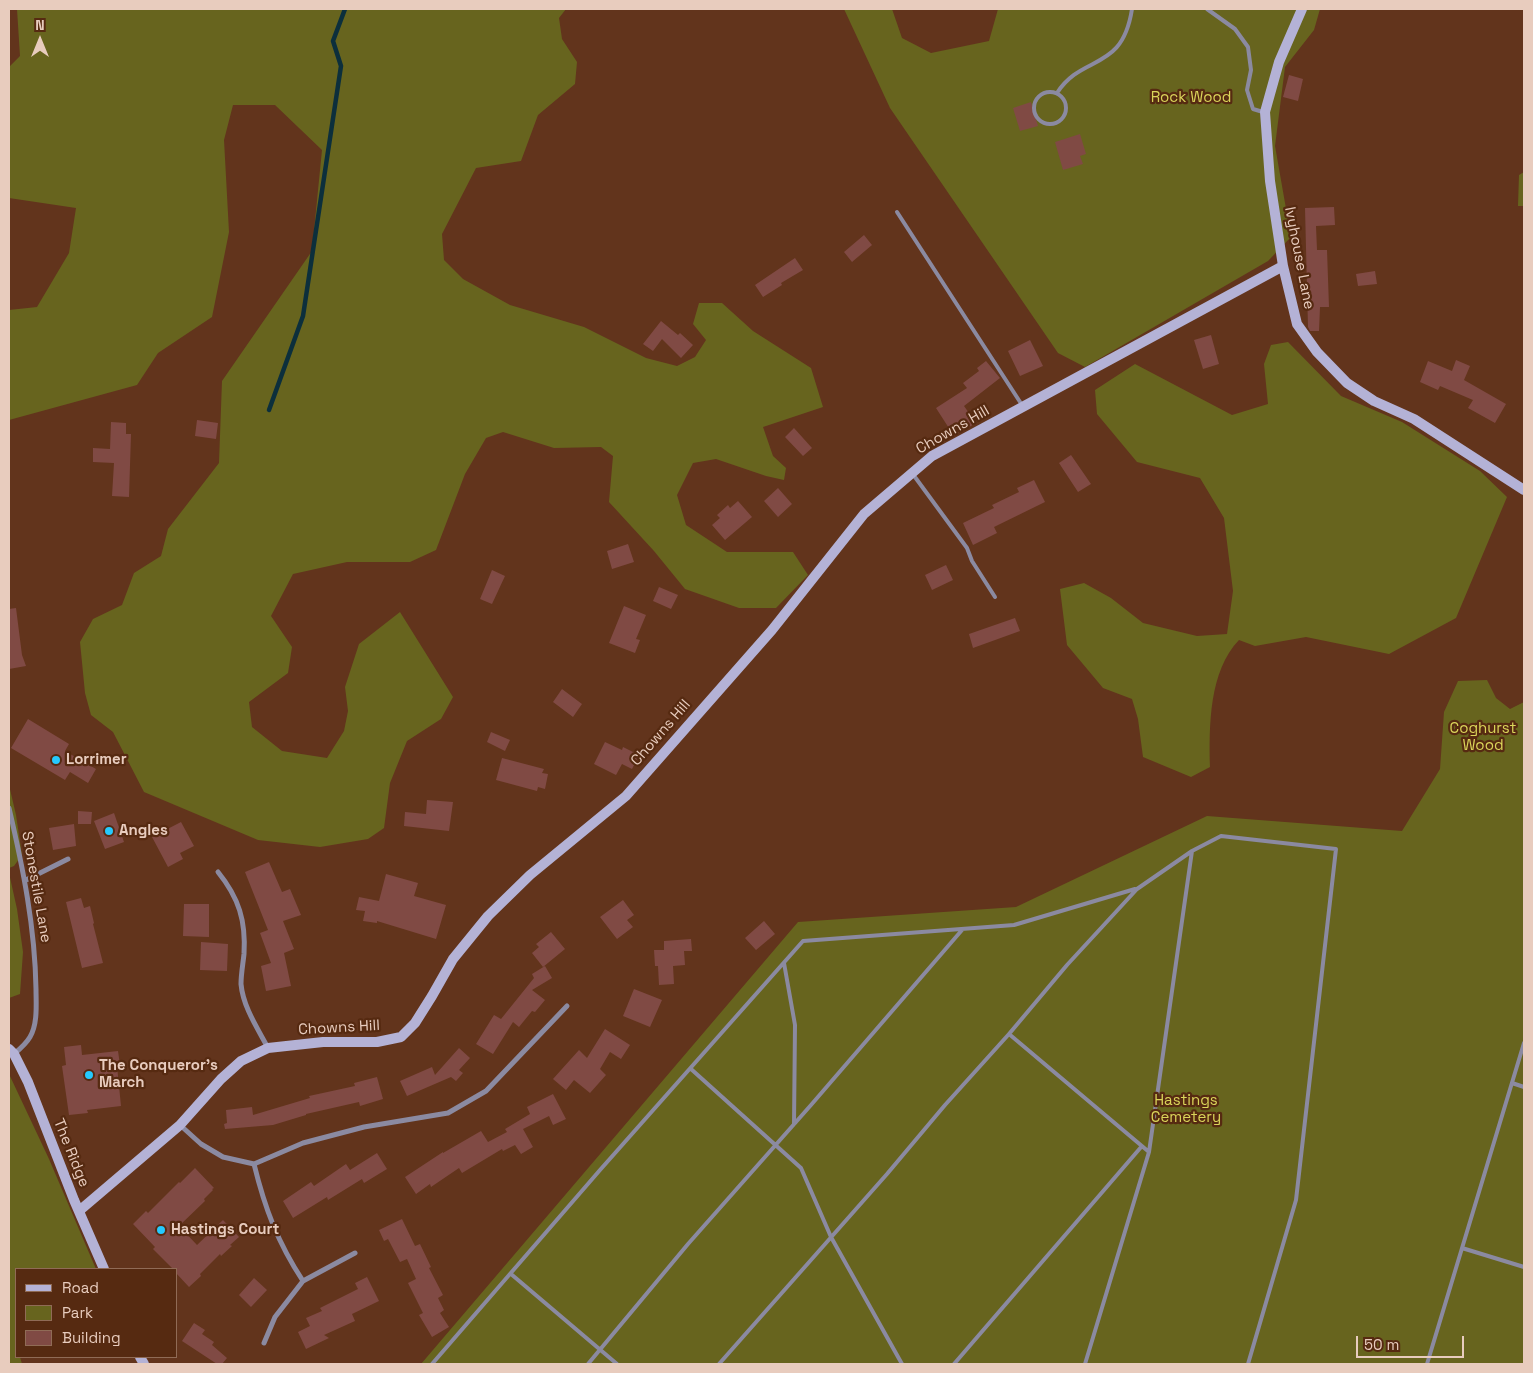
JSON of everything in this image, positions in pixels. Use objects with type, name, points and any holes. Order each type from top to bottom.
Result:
[{"type":"street","name":"Ivyhouse Lane","points":[[1302,9],[1280,62],[1265,112],[1270,181],[1283,266],[1297,324],[1316,352],[1347,383],[1374,401],[1414,419],[1524,490]]},
{"type":"street","name":"Chowns Hill","points":[[79,1211],[180,1125],[221,1079],[241,1061],[268,1048],[323,1042],[377,1042],[401,1037],[414,1023],[453,959],[488,916],[530,875],[626,796],[772,630],[864,514],[932,456],[1283,266]]},
{"type":"street","name":"Stonestile Lane","points":[[9,808],[26,880],[35,949],[36,1012],[30,1038],[12,1052]]},
{"type":"street","points":[[26,880],[68,859]]},
{"type":"street","points":[[218,872],[229,885],[238,903],[244,940],[241,986],[247,1007],[268,1048]]},
{"type":"street","points":[[180,1125],[201,1144],[223,1157],[254,1164],[312,1140],[364,1127],[448,1113],[486,1091],[567,1006]]},
{"type":"street","name":"The Ridge","points":[[12,1052],[28,1082],[104,1268]]},
{"type":"street","points":[[254,1164],[260,1192],[273,1228],[302,1281]]},
{"type":"street","points":[[264,1343],[275,1317],[302,1281],[355,1253]]},
{"type":"lane","points":[[1057,94],[1064,84],[1114,52],[1126,34],[1132,9]]},
{"type":"lane","points":[[1207,9],[1236,29],[1248,47],[1251,70],[1247,90],[1253,109],[1265,112]]},
{"type":"lane","points":[[1046,92],[1057,94],[1065,101],[1065,116],[1057,123],[1046,124],[1037,118],[1034,108],[1035,103],[1037,98],[1046,92]]},
{"type":"lane","points":[[897,212],[1024,407]]},
{"type":"lane","points":[[912,473],[967,548],[972,561],[995,597]]},
{"type":"lane","points":[[719,1364],[1068,965],[1137,889],[1192,851],[1221,836],[1336,849],[1296,1200],[1248,1364]]},
{"type":"lane","points":[[1085,1364],[1149,1152],[1192,851]]},
{"type":"lane","points":[[432,1364],[803,941],[1014,925],[1137,889]]},
{"type":"lane","points":[[588,1364],[688,1244],[776,1146],[962,930]]},
{"type":"lane","points":[[784,963],[795,1025],[794,1124]]},
{"type":"lane","points":[[1009,1034],[1149,1152]]},
{"type":"lane","points":[[1428,1364],[1524,1043]]},
{"type":"lane","points":[[691,1069],[801,1168],[831,1237],[902,1364]]},
{"type":"lane","points":[[1512,1083],[1524,1087]]},
{"type":"lane","points":[[954,1364],[1142,1146]]},
{"type":"lane","points":[[1462,1248],[1524,1267]]},
{"type":"lane","points":[[511,1274],[617,1364]]},
{"type":"green space","points":[[17,9],[566,9],[559,18],[562,39],[577,62],[575,84],[538,115],[521,161],[476,168],[442,234],[444,260],[463,279],[510,305],[584,327],[646,358],[677,366],[695,357],[706,340],[693,324],[699,303],[722,303],[753,331],[811,368],[823,407],[763,427],[773,456],[786,468],[784,480],[716,459],[693,463],[677,495],[686,525],[727,552],[793,552],[808,575],[776,608],[739,608],[685,589],[654,551],[609,502],[613,456],[601,447],[554,448],[503,432],[486,438],[465,474],[436,550],[410,562],[347,562],[293,574],[271,616],[292,647],[288,673],[249,702],[252,727],[282,751],[327,758],[344,731],[348,711],[345,687],[359,644],[400,612],[453,697],[441,719],[407,741],[390,783],[384,828],[368,839],[320,847],[258,840],[144,792],[113,732],[91,715],[85,693],[80,642],[93,619],[122,605],[134,573],[161,556],[168,529],[219,463],[222,381],[312,251],[322,150],[275,105],[233,105],[224,140],[229,232],[212,317],[158,353],[137,385],[9,420],[9,310],[37,307],[69,253],[76,208],[9,198],[9,67],[20,56]]},
{"type":"green space","name":"Rock Wood","points":[[844,9],[892,9],[902,38],[931,53],[989,41],[998,9],[1320,9],[1314,30],[1285,67],[1275,146],[1291,237],[1268,261],[1085,367],[1058,353],[890,108]]},
{"type":"green space","points":[[1524,172],[1524,206],[1518,206],[1519,175]]},
{"type":"green space","points":[[1288,342],[1341,396],[1402,422],[1480,471],[1507,497],[1456,618],[1389,654],[1306,637],[1255,646],[1239,640],[1229,653],[1216,683],[1211,717],[1210,767],[1191,777],[1143,757],[1138,719],[1132,699],[1103,688],[1067,645],[1060,589],[1084,583],[1111,598],[1143,623],[1197,636],[1227,634],[1233,591],[1224,518],[1200,478],[1137,462],[1097,414],[1095,390],[1135,364],[1232,415],[1268,404],[1264,364],[1271,345]]},
{"type":"green space","name":"Hastings Cemetery","points":[[1487,680],[1496,698],[1510,709],[1524,702],[1524,1364],[421,1364],[798,922],[1016,907],[1207,816],[1402,831],[1440,769],[1444,712],[1458,681]]},
{"type":"green space","points":[[9,785],[22,855],[14,866],[9,868]]},
{"type":"green space","points":[[9,873],[17,909],[23,952],[20,994],[9,998]]},
{"type":"green space","points":[[9,1074],[49,1159],[96,1268],[15,1268],[15,1358],[20,1358],[22,1364],[9,1364]]},
{"type":"building","points":[[1289,75],[1303,79],[1298,101],[1283,97]]},
{"type":"building","points":[[1031,102],[1038,126],[1020,131],[1013,108]]},
{"type":"building","points":[[1080,134],[1086,154],[1080,156],[1083,164],[1063,170],[1055,142]]},
{"type":"building","points":[[1334,207],[1335,225],[1316,226],[1317,250],[1327,250],[1329,307],[1320,307],[1319,331],[1310,331],[1308,327],[1305,208]]},
{"type":"building","points":[[864,235],[872,245],[852,262],[844,252]]},
{"type":"building","points":[[795,258],[803,270],[781,283],[782,285],[763,297],[755,285]]},
{"type":"building","points":[[1375,271],[1377,284],[1358,286],[1356,274]]},
{"type":"building","points":[[661,321],[678,335],[680,333],[693,345],[681,358],[662,339],[653,351],[643,344]]},
{"type":"building","points":[[1211,335],[1219,364],[1203,369],[1194,340]]},
{"type":"building","points":[[1030,340],[1043,366],[1020,376],[1008,351]]},
{"type":"building","points":[[1456,360],[1470,366],[1464,380],[1506,404],[1495,423],[1468,408],[1473,400],[1440,386],[1438,390],[1420,382],[1428,361],[1452,371]]},
{"type":"building","points":[[986,361],[1000,378],[964,406],[976,423],[954,436],[936,408],[967,388],[963,383],[979,371],[977,368]]},
{"type":"building","points":[[197,420],[218,423],[216,439],[195,436]]},
{"type":"building","points":[[111,422],[126,423],[126,434],[131,434],[129,497],[112,496],[114,463],[93,462],[93,448],[110,449]]},
{"type":"building","points":[[794,428],[812,448],[803,456],[785,437]]},
{"type":"building","points":[[1071,455],[1091,484],[1078,492],[1059,463]]},
{"type":"building","points":[[1034,480],[1045,502],[994,527],[997,533],[973,545],[963,523],[994,508],[992,505],[1019,492],[1017,488]]},
{"type":"building","points":[[778,488],[792,504],[778,517],[764,501]]},
{"type":"building","points":[[738,501],[752,517],[725,540],[712,525],[720,518],[717,515],[728,505],[730,508]]},
{"type":"building","points":[[628,544],[634,562],[612,569],[607,551]]},
{"type":"building","points":[[946,565],[953,580],[932,590],[925,575]]},
{"type":"building","points":[[492,570],[505,576],[492,604],[480,599]]},
{"type":"building","points":[[659,587],[678,595],[671,609],[653,601]]},
{"type":"building","points":[[624,606],[646,615],[636,639],[640,640],[635,653],[609,643]]},
{"type":"building","points":[[16,608],[22,655],[26,666],[9,669],[9,609]]},
{"type":"building","points":[[1015,618],[1020,631],[973,648],[969,634]]},
{"type":"building","points":[[562,689],[582,704],[573,717],[553,702]]},
{"type":"building","name":"Lorrimer","points":[[28,719],[69,744],[65,751],[96,769],[88,783],[70,772],[65,780],[11,748]]},
{"type":"building","points":[[491,732],[510,740],[505,751],[487,742]]},
{"type":"building","points":[[605,742],[622,750],[623,747],[639,755],[632,769],[622,764],[616,775],[594,764]]},
{"type":"building","points":[[502,758],[544,769],[542,773],[548,774],[545,789],[538,787],[537,791],[496,780]]},
{"type":"building","points":[[427,800],[453,802],[449,831],[404,826],[405,812],[426,814]]},
{"type":"building","points":[[78,811],[92,812],[91,824],[78,824]]},
{"type":"building","name":"Angles","points":[[114,813],[124,842],[105,849],[94,821]]},
{"type":"building","points":[[181,822],[194,846],[180,853],[183,859],[168,867],[152,837]]},
{"type":"building","points":[[74,824],[76,846],[53,850],[49,828]]},
{"type":"building","points":[[269,862],[282,892],[290,889],[301,915],[283,921],[294,949],[284,953],[291,986],[266,991],[261,966],[271,963],[260,933],[268,930],[245,872]]},
{"type":"building","points":[[386,874],[418,883],[414,896],[446,905],[436,939],[377,921],[377,923],[363,921],[365,911],[356,910],[359,897],[379,901]]},
{"type":"building","points":[[81,898],[84,908],[90,906],[103,963],[82,968],[66,902]]},
{"type":"building","points":[[623,900],[634,915],[627,920],[633,927],[617,939],[600,917]]},
{"type":"building","points":[[184,904],[209,904],[209,937],[183,936]]},
{"type":"building","points":[[764,921],[775,934],[756,950],[745,938]]},
{"type":"building","points":[[551,932],[565,949],[543,967],[532,953],[539,947],[536,944]]},
{"type":"building","points":[[691,939],[692,951],[684,951],[685,965],[673,966],[674,984],[659,985],[658,966],[655,966],[654,950],[664,950],[664,941]]},
{"type":"building","points":[[201,942],[228,944],[227,971],[200,970]]},
{"type":"building","points":[[545,966],[552,978],[532,990],[545,1000],[535,1012],[532,1011],[519,1027],[513,1022],[493,1054],[476,1044],[494,1015],[501,1019],[534,978],[532,974]]},
{"type":"building","points":[[634,989],[662,1000],[650,1027],[623,1016]]},
{"type":"building","points":[[605,1029],[630,1045],[621,1059],[610,1052],[600,1069],[606,1075],[590,1093],[574,1080],[566,1090],[553,1079],[579,1050],[587,1058]]},
{"type":"building","name":"The Conqueror's March","points":[[81,1045],[82,1055],[118,1051],[120,1065],[117,1066],[121,1106],[87,1110],[88,1113],[69,1115],[62,1066],[66,1065],[64,1047]]},
{"type":"building","points":[[459,1048],[470,1058],[459,1070],[463,1073],[456,1081],[451,1077],[407,1096],[400,1081],[432,1067],[435,1075]]},
{"type":"building","points":[[377,1077],[383,1099],[360,1106],[359,1102],[306,1114],[273,1125],[225,1129],[224,1124],[227,1123],[226,1110],[252,1107],[253,1115],[310,1098],[309,1096],[355,1086],[354,1083]]},
{"type":"building","points":[[553,1094],[566,1119],[553,1125],[549,1116],[523,1129],[533,1147],[521,1154],[515,1145],[503,1151],[502,1149],[462,1173],[459,1168],[431,1187],[430,1184],[416,1194],[405,1177],[443,1152],[481,1131],[488,1142],[507,1132],[505,1129],[530,1114],[527,1107]]},
{"type":"building","points":[[377,1153],[387,1169],[364,1183],[362,1179],[328,1200],[327,1197],[293,1218],[283,1201],[311,1182],[314,1186],[346,1164],[350,1170]]},
{"type":"building","name":"Hastings Court","points":[[195,1168],[214,1188],[204,1199],[205,1201],[179,1226],[197,1245],[223,1220],[239,1237],[189,1287],[178,1275],[178,1268],[172,1268],[153,1249],[155,1247],[133,1224],[146,1211],[148,1213]]},
{"type":"building","points":[[402,1219],[415,1246],[420,1244],[431,1267],[429,1268],[443,1295],[438,1298],[444,1310],[440,1313],[449,1327],[432,1337],[419,1315],[423,1313],[408,1283],[416,1279],[407,1259],[400,1262],[388,1239],[384,1241],[379,1230]]},
{"type":"building","points":[[367,1277],[379,1301],[352,1314],[355,1321],[324,1335],[329,1338],[306,1349],[298,1332],[310,1326],[306,1318],[322,1311],[320,1308],[358,1289],[355,1283]]},
{"type":"building","points":[[254,1278],[267,1290],[251,1307],[239,1295]]},
{"type":"building","points":[[194,1323],[205,1330],[202,1334],[214,1342],[212,1345],[227,1358],[222,1364],[217,1364],[182,1341]]},
{"type":"waterway","points":[[269,410],[303,316],[341,66],[333,41],[345,9]]},
{"type":"place","name":"Lorrimer","points":[[56,760]]},
{"type":"place","name":"Angles","points":[[109,831]]},
{"type":"place","name":"The Conqueror's March","points":[[89,1075]]},
{"type":"place","name":"Hastings Court","points":[[161,1230]]},
{"type":"park label","name":"Coghurst Wood","points":[[1483,738]]}]
